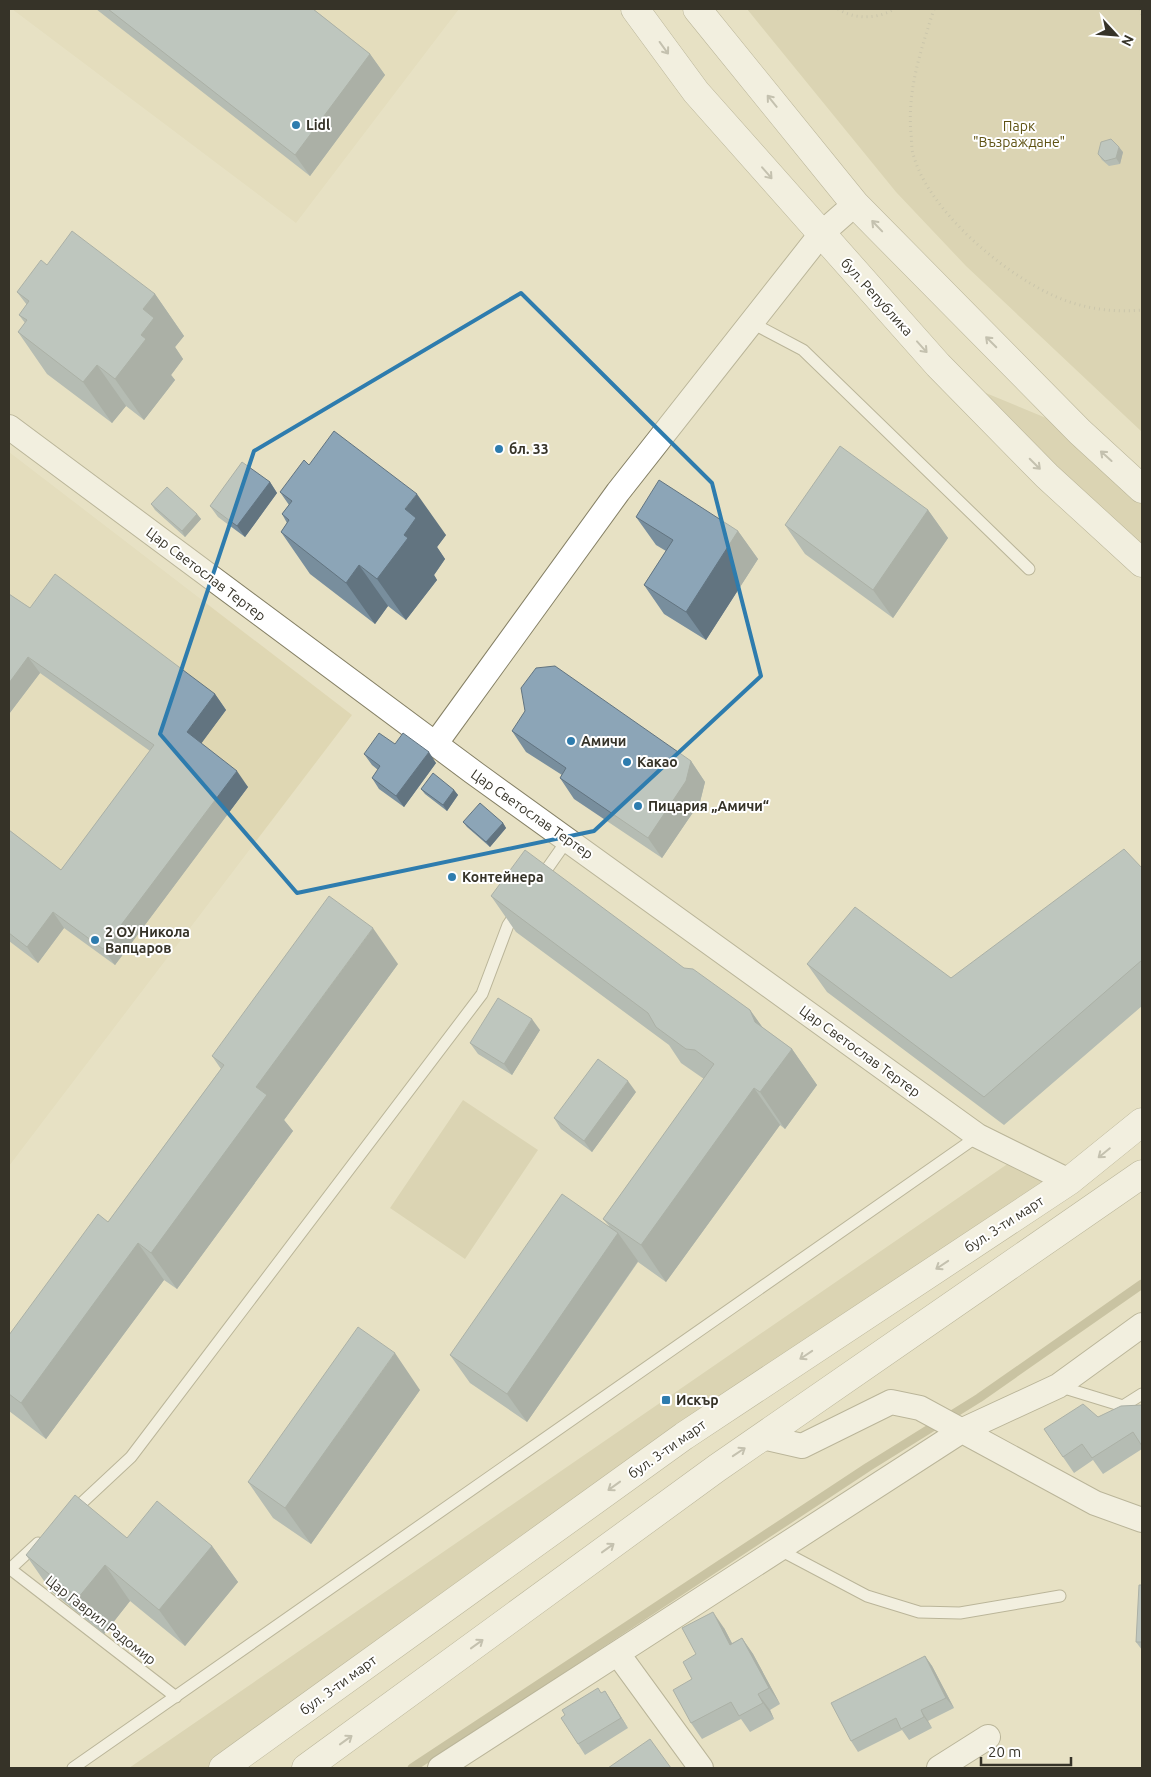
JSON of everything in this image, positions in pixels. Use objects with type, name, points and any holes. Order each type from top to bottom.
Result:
[{"type":"street","name":"бул. Република","points":[[635,9],[696,92],[938,365],[1047,476],[1142,563]]},
{"type":"street","points":[[697,9],[855,204],[1080,432],[1142,489]]},
{"type":"street","points":[[436,743],[618,492],[750,322],[820,234],[855,204]]},
{"type":"street","name":"Цар Светослав Тертер","points":[[9,427],[436,743],[978,1136],[1069,1181]]},
{"type":"street","name":"бул. 3-ти март","points":[[223,1768],[684,1436],[1069,1181],[1142,1122]]},
{"type":"street","points":[[306,1768],[762,1437],[1142,1174]]},
{"type":"street","points":[[440,1768],[618,1654],[960,1429],[1058,1386],[1142,1325]]},
{"type":"street","points":[[762,1437],[802,1446],[891,1402],[920,1408],[1095,1504],[1142,1520]]},
{"type":"street","points":[[618,1654],[700,1768]]},
{"type":"street","points":[[939,1768],[988,1737]]},
{"type":"lane","points":[[750,322],[804,350],[1029,569]]},
{"type":"lane","points":[[535,886],[568,839]]},
{"type":"lane","points":[[60,1523],[131,1457],[482,994],[508,924],[524,901]]},
{"type":"lane","points":[[73,1768],[978,1136]]},
{"type":"lane","points":[[1058,1386],[1123,1406],[1142,1394]]},
{"type":"lane","points":[[10,1568],[46,1536]]},
{"type":"lane","points":[[778,1549],[867,1596],[919,1612],[960,1613],[1060,1596]]},
{"type":"lane","name":"Цар Гаврил Радомир","points":[[10,1568],[176,1696]]},
{"type":"path","points":[[838,9],[867,18],[887,13],[894,9]]},
{"type":"path","points":[[934,9],[917,62],[909,109],[914,157],[937,204],[976,243],[1050,294],[1084,306],[1110,311],[1142,310]]},
{"type":"path","points":[[1140,9],[1142,15]]},
{"type":"highlighted area","points":[[521,293],[712,483],[761,676],[594,831],[297,893],[160,734],[254,451]]},
{"type":"shaded area","points":[[12,9],[459,9],[296,223]]},
{"type":"shaded area","name":"2 ОУ Никола Вапцаров","points":[[9,452],[352,715],[9,1166]]},
{"type":"green space","name":"Парк \"Възраждане\"","points":[[747,9],[1142,9],[1142,432],[966,266],[896,192]]},
{"type":"green space","points":[[964,384],[1080,432],[1142,489],[1142,563]]},
{"type":"green space","points":[[463,1100],[538,1150],[465,1259],[390,1208]]},
{"type":"green space","points":[[1019,1156],[1069,1181],[223,1768],[129,1768]]},
{"type":"building","name":"Lidl","points":[[108,9],[313,9],[370,54],[295,155]]},
{"type":"building","points":[[1111,139],[1119,147],[1116,158],[1105,161],[1098,154],[1101,142]]},
{"type":"building","points":[[72,231],[155,294],[143,309],[154,318],[141,335],[146,339],[115,379],[97,365],[83,382],[18,332],[27,320],[19,315],[29,301],[17,292],[41,260],[47,265]]},
{"type":"building","points":[[334,431],[417,494],[405,509],[416,518],[404,535],[408,538],[377,579],[359,565],[346,583],[281,532],[289,520],[282,514],[292,501],[280,492],[304,460],[309,465]]},
{"type":"building","points":[[840,446],[928,510],[873,590],[785,525]]},
{"type":"building","points":[[242,462],[270,482],[237,526],[210,506]]},
{"type":"building","points":[[659,480],[738,531],[686,612],[644,585],[673,540],[636,517]]},
{"type":"building","points":[[167,487],[197,514],[182,531],[151,504]]},
{"type":"building","points":[[55,574],[215,694],[187,732],[237,771],[103,949],[53,912],[27,947],[9,933],[9,830],[61,870],[154,745],[28,657],[9,683],[9,594],[30,608]]},
{"type":"building","points":[[555,666],[691,761],[686,781],[648,838],[560,778],[566,768],[512,731],[525,711],[521,688],[536,668]]},
{"type":"building","points":[[379,733],[395,744],[403,733],[429,752],[396,796],[372,778],[380,766],[364,754]]},
{"type":"building","points":[[433,773],[454,790],[443,805],[421,789]]},
{"type":"building","points":[[480,803],[503,823],[486,842],[463,822]]},
{"type":"building","points":[[1124,849],[1142,868],[1142,960],[984,1097],[807,964],[855,907],[951,978]]},
{"type":"building","points":[[525,850],[684,968],[693,969],[750,1010],[755,1022],[792,1049],[760,1092],[754,1088],[641,1245],[603,1219],[714,1064],[695,1050],[686,1049],[656,1027],[648,1013],[491,896]]},
{"type":"building","points":[[329,896],[373,928],[256,1087],[267,1095],[151,1253],[138,1243],[21,1403],[9,1394],[9,1335],[98,1214],[108,1222],[224,1065],[212,1056]]},
{"type":"building","points":[[498,998],[532,1019],[504,1064],[470,1043]]},
{"type":"building","points":[[598,1059],[628,1081],[584,1141],[554,1118]]},
{"type":"building","points":[[562,1194],[618,1233],[507,1394],[450,1355]]},
{"type":"building","points":[[358,1327],[395,1353],[285,1508],[248,1482]]},
{"type":"building","points":[[1083,1404],[1098,1417],[1121,1406],[1142,1405],[1142,1446],[1133,1432],[1092,1458],[1082,1444],[1063,1457],[1044,1429]]},
{"type":"building","points":[[75,1495],[127,1538],[157,1501],[212,1546],[159,1610],[105,1565],[78,1598],[26,1555]]},
{"type":"building","points":[[1139,1585],[1142,1585],[1142,1642],[1136,1642]]},
{"type":"building","points":[[713,1612],[730,1645],[742,1638],[769,1688],[758,1694],[763,1703],[739,1716],[731,1702],[691,1723],[673,1690],[692,1679],[683,1662],[696,1654],[682,1628]]},
{"type":"building","points":[[925,1656],[946,1698],[921,1710],[924,1717],[901,1729],[896,1718],[851,1741],[831,1703]]},
{"type":"building","points":[[598,1688],[601,1693],[605,1691],[621,1718],[578,1744],[561,1718],[565,1715],[562,1710]]},
{"type":"building","points":[[650,1739],[671,1768],[608,1768]]},
{"type":"waterway","points":[[412,1768],[868,1467],[979,1398],[1142,1284]]},
{"type":"place","name":"Lidl","points":[[296,125]]},
{"type":"place","name":"бл. 33","points":[[499,449]]},
{"type":"place","name":"Амичи","points":[[571,741]]},
{"type":"place","name":"Какао","points":[[627,762]]},
{"type":"place","name":"Пицария „Амичи“","points":[[638,806]]},
{"type":"place","name":"Контейнера","points":[[452,877]]},
{"type":"place","name":"2 ОУ Никола Вапцаров","points":[[95,940]]},
{"type":"place","name":"Искър","points":[[666,1400]]}]
